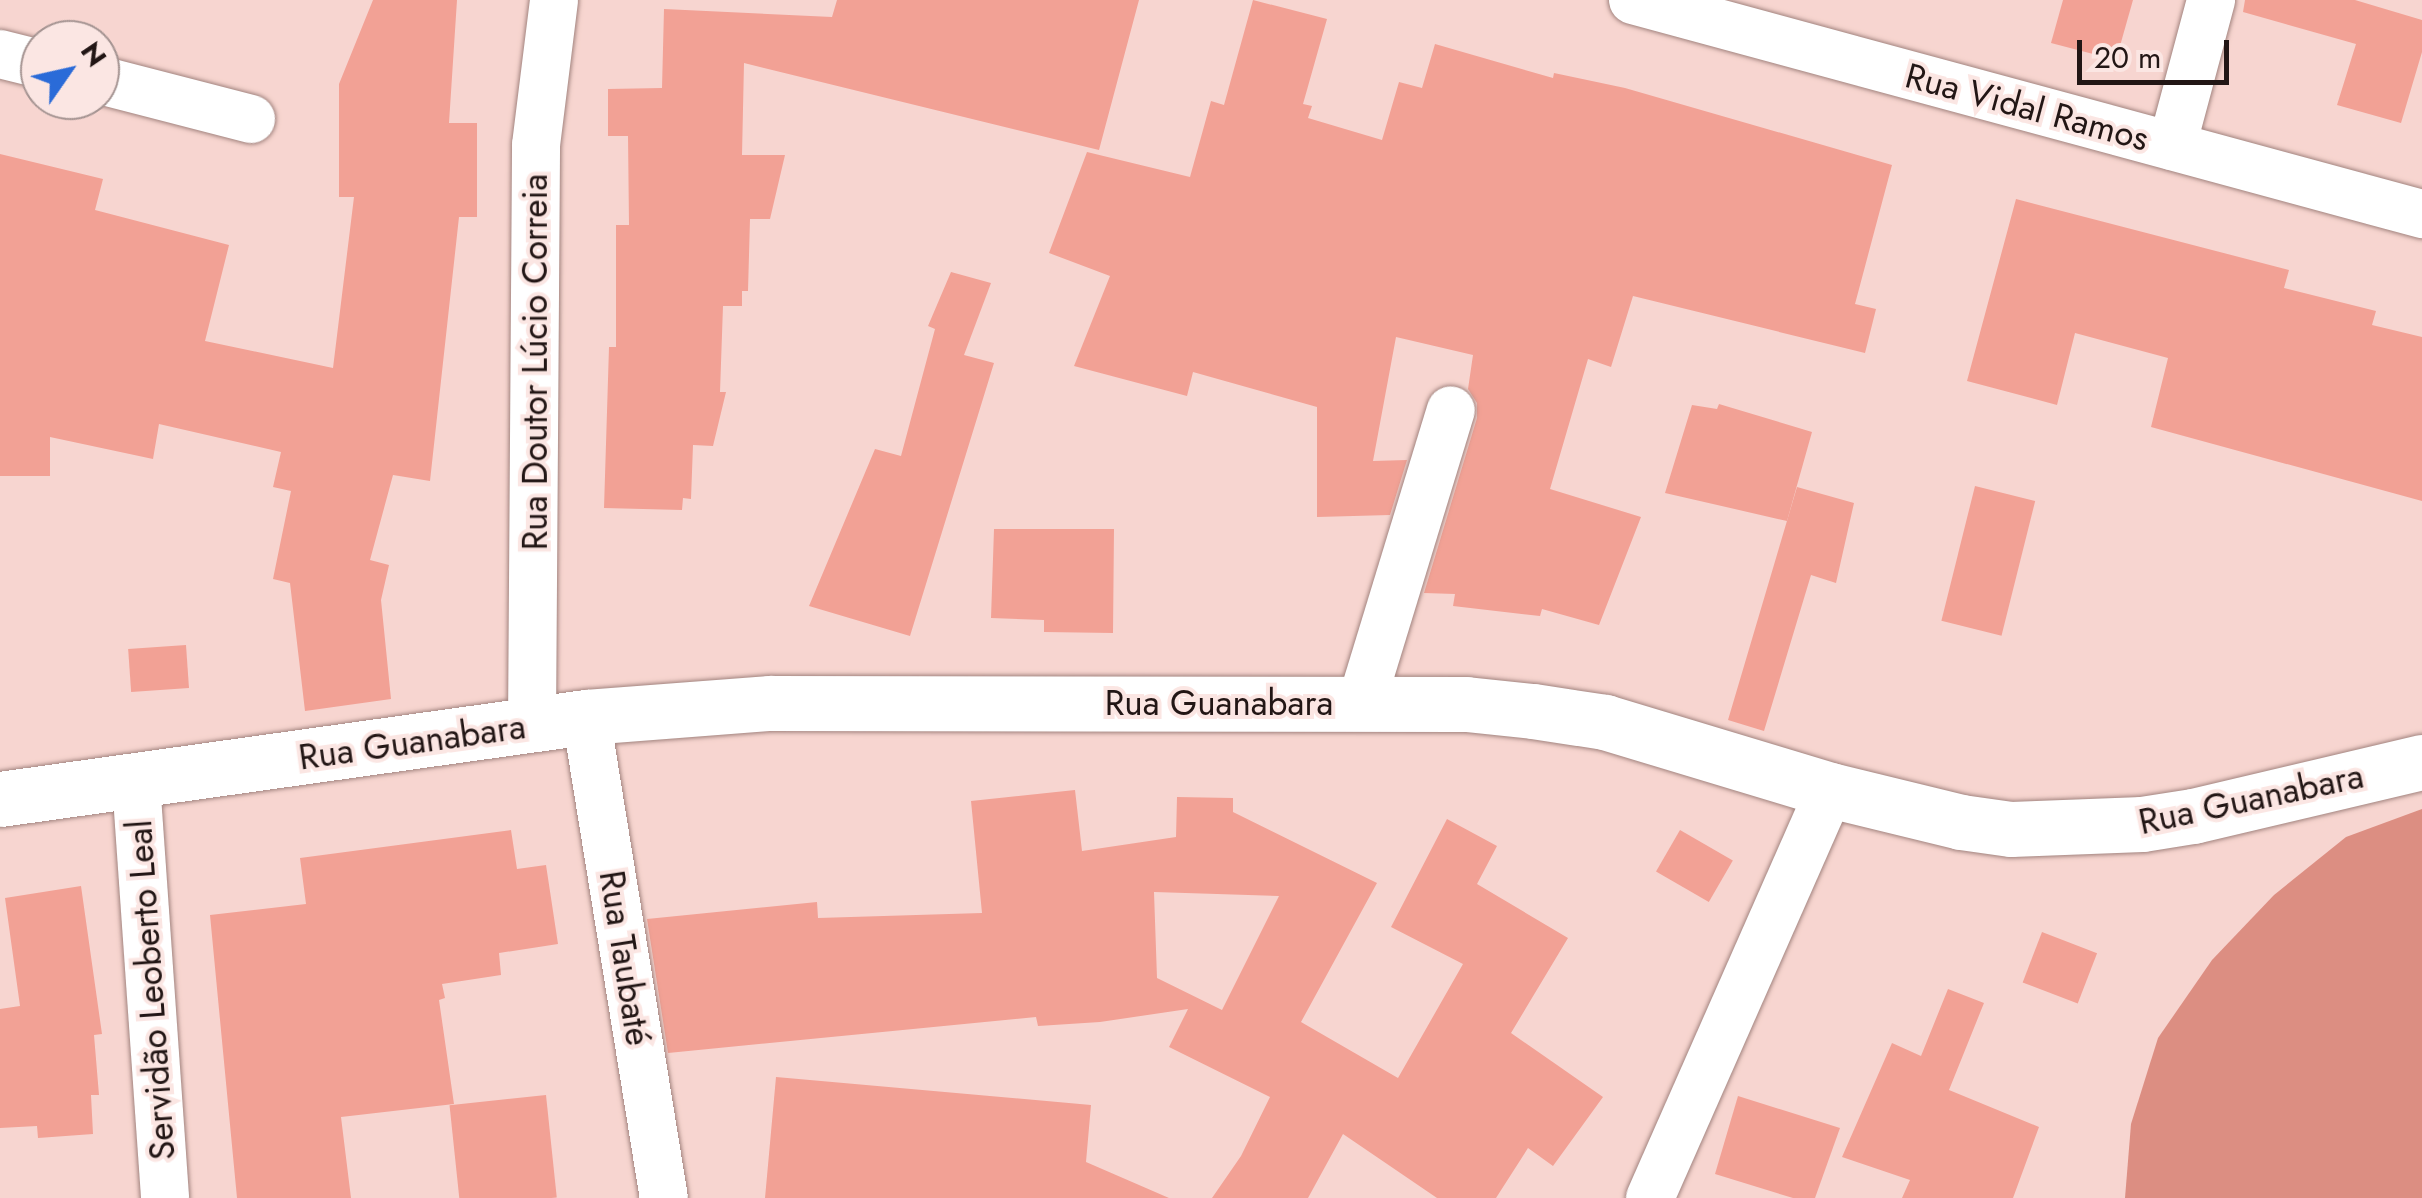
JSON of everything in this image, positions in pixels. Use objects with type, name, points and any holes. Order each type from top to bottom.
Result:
[{"type":"main road","name":"Rua Guanabara","points":[[0,799],[586,717],[770,703],[1466,704],[1605,722],[1830,790],[1961,822],[2011,829],[2067,829],[2193,816],[2422,762]]},
{"type":"street","name":"Rua Doutor Lúcio Correia","points":[[532,725],[536,145],[554,0]]},
{"type":"street","name":"Rua Vidal Ramos","points":[[1632,0],[2422,214]]},
{"type":"street","points":[[2172,146],[2211,0]]},
{"type":"street","points":[[120,85],[250,120]]},
{"type":"street","points":[[1361,704],[1450,410]]},
{"type":"street","name":"Rua Taubaté","points":[[586,717],[664,1198]]},
{"type":"street","name":"Servidão Leoberto Leal","points":[[136,782],[166,1198]]},
{"type":"street","points":[[1650,1198],[1830,790]]},
{"type":"shaded area","points":[[2422,809],[2422,1198],[2125,1198],[2131,1124],[2158,1038],[2212,960],[2274,895],[2346,837]]},
{"type":"building","points":[[373,0],[457,0],[449,123],[477,123],[477,217],[459,217],[430,481],[393,475],[370,560],[389,565],[381,600],[391,699],[305,711],[290,583],[273,579],[291,491],[273,487],[281,452],[159,424],[153,459],[50,437],[50,476],[0,476],[0,154],[103,179],[95,210],[229,245],[205,341],[333,368],[354,197],[339,197],[339,84]]},
{"type":"building","points":[[837,0],[1139,0],[1099,150],[744,63],[742,155],[785,155],[770,219],[750,219],[748,291],[742,291],[742,306],[723,306],[720,392],[726,392],[713,446],[693,445],[691,499],[683,498],[682,510],[604,508],[609,347],[616,347],[616,225],[629,225],[628,136],[608,136],[608,89],[662,88],[664,9],[832,17]]},
{"type":"building","points":[[1253,0],[1327,19],[1303,104],[1312,106],[1308,118],[1382,140],[1399,82],[1422,88],[1435,44],[1553,78],[1554,73],[1625,88],[1892,165],[1855,304],[1876,309],[1865,353],[1633,296],[1611,367],[1588,359],[1550,489],[1641,517],[1599,625],[1542,609],[1540,616],[1453,606],[1455,594],[1424,593],[1477,418],[1477,403],[1468,389],[1473,355],[1396,337],[1373,461],[1407,460],[1390,515],[1317,517],[1317,407],[1193,372],[1187,396],[1074,366],[1110,276],[1049,253],[1087,152],[1190,177],[1211,101],[1224,105]]},
{"type":"building","points":[[2063,0],[2133,0],[2116,60],[2051,43]]},
{"type":"building","points":[[2245,0],[2355,0],[2422,20],[2422,52],[2401,123],[2337,105],[2356,44],[2243,12]]},
{"type":"building","points":[[2016,199],[2289,270],[2284,288],[2376,311],[2372,325],[2422,337],[2422,501],[2151,427],[2168,358],[2075,333],[2057,405],[1967,381]]},
{"type":"building","points":[[951,272],[991,283],[964,355],[994,363],[910,636],[809,606],[875,449],[901,456],[935,329],[928,326]]},
{"type":"building","points":[[1719,404],[1812,432],[1787,521],[1665,493],[1692,405],[1717,409]]},
{"type":"building","points":[[1975,486],[2035,501],[2002,636],[1941,621]]},
{"type":"building","points":[[1797,487],[1854,503],[1836,583],[1811,575],[1764,731],[1728,720]]},
{"type":"building","points":[[994,529],[1114,529],[1113,633],[1044,632],[1044,620],[991,618]]},
{"type":"building","points":[[186,645],[189,688],[131,692],[128,649]]},
{"type":"building","points":[[1075,790],[1082,851],[1176,837],[1177,797],[1233,798],[1233,812],[1377,883],[1301,1022],[1398,1078],[1463,964],[1391,927],[1447,819],[1497,846],[1477,884],[1568,938],[1511,1033],[1603,1097],[1553,1166],[1528,1148],[1496,1198],[1437,1198],[1343,1134],[1308,1198],[1212,1198],[1241,1156],[1270,1097],[1169,1047],[1188,1009],[1100,1022],[1038,1026],[1036,1017],[668,1053],[647,919],[817,902],[818,918],[982,913],[971,801]],"holes":[[[1154,892],[1279,896],[1222,1010],[1157,978]]]},
{"type":"building","points":[[511,830],[517,869],[546,865],[558,944],[499,953],[501,975],[442,984],[445,998],[439,1000],[454,1104],[341,1117],[351,1198],[237,1198],[210,915],[306,904],[300,858]]},
{"type":"building","points":[[1680,830],[1733,860],[1709,902],[1656,872]]},
{"type":"building","points":[[81,886],[102,1034],[94,1035],[99,1095],[91,1095],[93,1134],[38,1138],[37,1126],[0,1128],[0,1009],[20,1006],[5,898]]},
{"type":"building","points":[[2042,932],[2097,953],[2078,1004],[2023,982]]},
{"type":"building","points":[[1948,989],[1984,1003],[1949,1090],[2039,1127],[2013,1198],[1902,1198],[1910,1180],[1842,1157],[1892,1043],[1921,1056]]},
{"type":"building","points":[[776,1077],[1091,1105],[1086,1162],[1169,1198],[765,1198]]},
{"type":"building","points":[[546,1095],[557,1197],[459,1198],[450,1105]]},
{"type":"building","points":[[1738,1096],[1840,1128],[1815,1198],[1793,1198],[1715,1174]]}]
